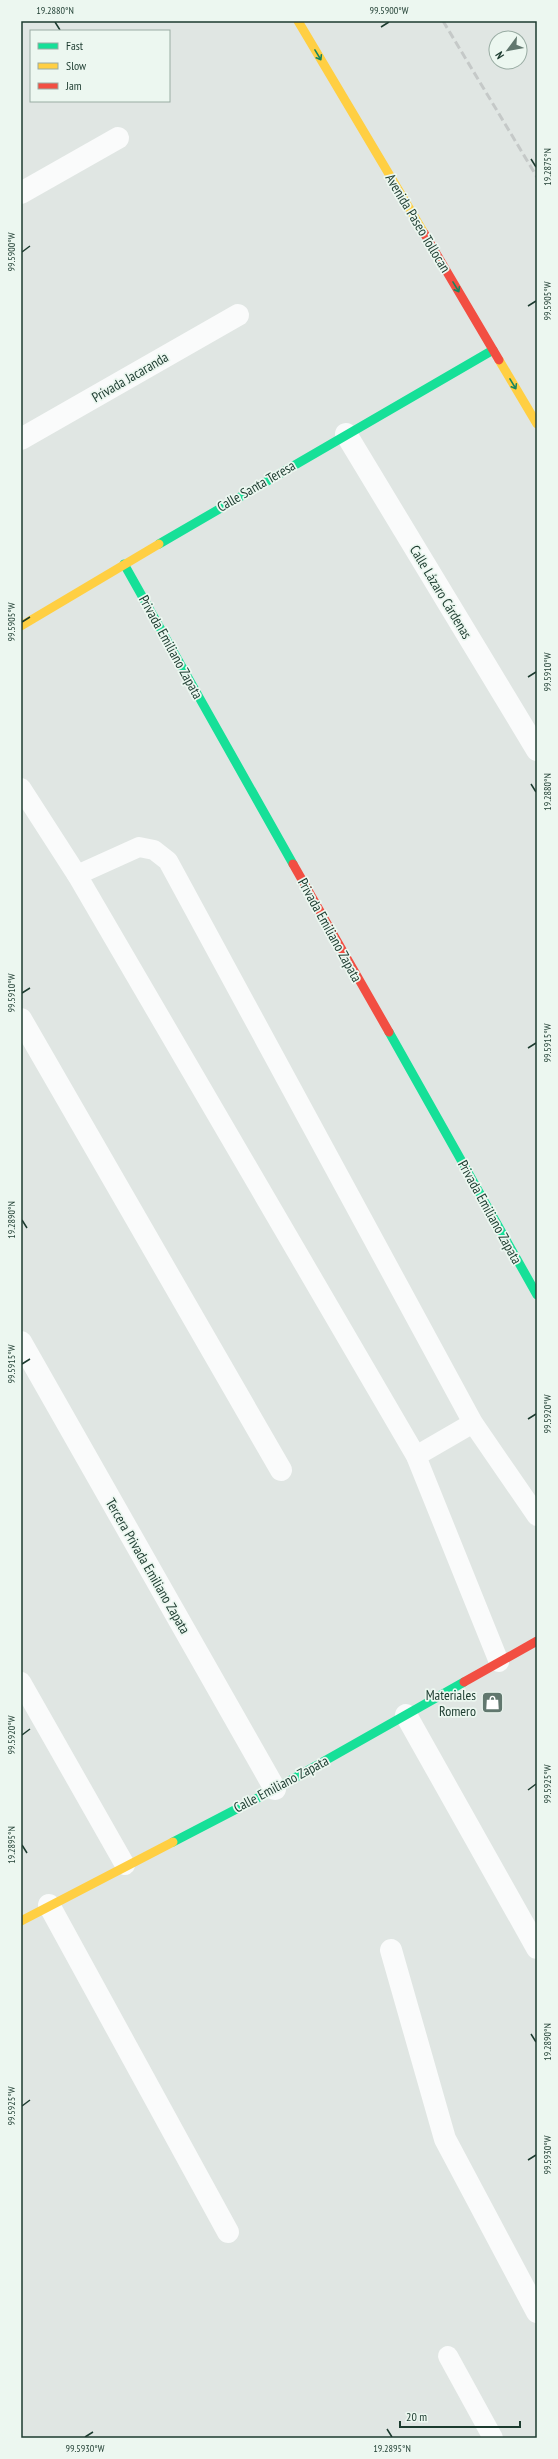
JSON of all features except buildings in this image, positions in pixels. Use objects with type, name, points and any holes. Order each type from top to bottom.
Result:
[{"type":"street","name":"Avenida Paseo Tollocan","points":[[298,21],[537,424]]},
{"type":"street","points":[[21,193],[118,138]]},
{"type":"street","name":"Privada Jacaranda","points":[[21,440],[238,314]]},
{"type":"street","name":"Calle Santa Teresa","points":[[21,626],[346,434],[493,350]]},
{"type":"street","name":"Calle Lázaro Cárdenas","points":[[346,434],[537,750]]},
{"type":"street","name":"Privada Emiliano Zapata","points":[[124,564],[537,1295]]},
{"type":"street","points":[[21,1019],[281,1470]]},
{"type":"street","name":"Tercera Privada Emiliano Zapata","points":[[21,1342],[275,1789]]},
{"type":"street","name":"Calle Emiliano Zapata","points":[[21,1921],[124,1865],[275,1789],[537,1641]]},
{"type":"street","points":[[406,1715],[537,1948]]},
{"type":"street","points":[[49,1905],[228,2232]]},
{"type":"street","points":[[391,1950],[445,2139],[537,2312]]},
{"type":"lane","points":[[21,788],[77,875],[416,1456],[499,1662]]},
{"type":"lane","points":[[77,875],[139,847],[154,850],[168,861],[473,1423],[537,1516]]},
{"type":"lane","points":[[416,1456],[473,1423]]},
{"type":"lane","points":[[21,1682],[124,1865]]},
{"type":"lane","points":[[448,2356],[493,2438]]},
{"type":"railway","points":[[443,21],[537,177]]},
{"type":"traffic: fast","points":[[159,544],[493,350]]},
{"type":"traffic: fast","points":[[124,564],[293,864]]},
{"type":"traffic: fast","points":[[389,1032],[537,1295]]},
{"type":"traffic: fast","points":[[173,1842],[275,1789],[464,1682]]},
{"type":"traffic: slow","points":[[298,21],[424,233]]},
{"type":"traffic: slow","points":[[499,360],[537,424]]},
{"type":"traffic: slow","points":[[21,626],[159,544]]},
{"type":"traffic: slow","points":[[21,1921],[173,1842]]},
{"type":"traffic: jam","points":[[424,233],[499,360]]},
{"type":"traffic: jam","points":[[293,864],[389,1032]]},
{"type":"traffic: jam","points":[[464,1682],[537,1641]]},
{"type":"place","name":"Materiales Romero","points":[[492,1703]]}]
